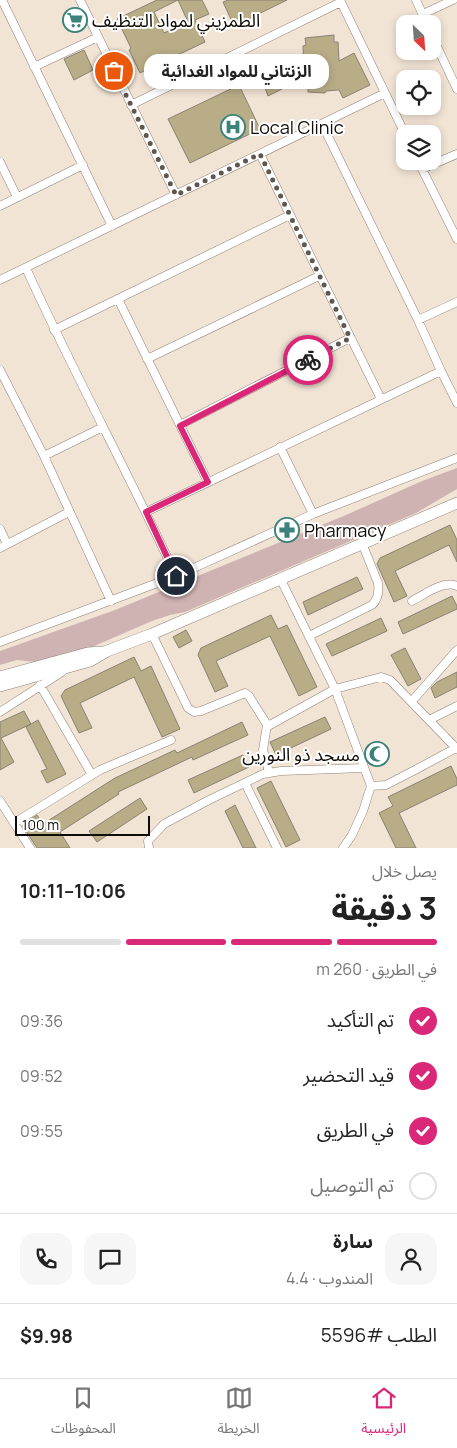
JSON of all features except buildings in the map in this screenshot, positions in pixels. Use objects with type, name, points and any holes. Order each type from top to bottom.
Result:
[{"type":"street","points":[[2,0],[112,226]]},
{"type":"street","points":[[80,0],[176,195]]},
{"type":"street","points":[[416,0],[423,14],[452,0]]},
{"type":"street","points":[[131,105],[341,1],[401,125]]},
{"type":"street","points":[[34,67],[98,37]]},
{"type":"street","points":[[441,55],[457,89]]},
{"type":"street","points":[[0,280],[385,93]]},
{"type":"street","points":[[322,124],[457,403]]},
{"type":"street","points":[[260,154],[319,276],[382,399]]},
{"type":"street","points":[[441,159],[457,154]]},
{"type":"street","points":[[0,162],[17,197]]},
{"type":"street","points":[[0,206],[83,165]]},
{"type":"street","points":[[422,170],[457,239]]},
{"type":"street","points":[[54,330],[290,215]]},
{"type":"street","points":[[26,268],[54,330],[146,512],[176,576]]},
{"type":"street","points":[[147,359],[319,276]]},
{"type":"street","points":[[118,299],[208,482]]},
{"type":"street","points":[[418,320],[457,302]]},
{"type":"street","points":[[180,426],[350,338]]},
{"type":"street","points":[[0,370],[44,456],[110,601]]},
{"type":"street","points":[[146,512],[441,371]]},
{"type":"street","points":[[44,456],[103,427]]},
{"type":"street","points":[[280,447],[313,514]]},
{"type":"street","points":[[0,642],[176,576],[313,514],[457,458]]},
{"type":"street","points":[[0,686],[90,661],[107,651],[152,634],[457,503]]},
{"type":"street","points":[[0,529],[4,546],[69,512]]},
{"type":"street","points":[[309,636],[372,605],[376,601],[379,590],[378,583],[362,543]]},
{"type":"street","points":[[280,578],[335,689],[371,786],[363,811],[352,835],[343,848]]},
{"type":"street","points":[[412,601],[441,586],[449,584],[457,586]]},
{"type":"street","points":[[152,634],[188,708],[194,712],[201,711],[245,693],[249,696],[267,725],[264,750],[269,772]]},
{"type":"street","points":[[412,701],[457,650]]},
{"type":"street","points":[[0,678],[88,653],[107,651]]},
{"type":"street","points":[[0,712],[40,685],[70,668]]},
{"type":"street","points":[[267,725],[335,689],[381,677],[390,680],[456,748],[386,785],[371,786]]},
{"type":"street","points":[[40,685],[92,775]]},
{"type":"street","points":[[429,720],[457,706]]},
{"type":"street","points":[[14,823],[92,775],[171,740]]},
{"type":"street","points":[[149,848],[148,841],[164,824],[269,772],[364,768]]},
{"type":"street","points":[[245,783],[277,848]]},
{"type":"street","points":[[0,801],[30,848]]},
{"type":"shaded area","points":[[457,468],[457,489],[416,513],[185,612],[152,621],[92,647],[36,662],[17,660],[0,665],[0,651],[115,610]]},
{"type":"way so far","points":[[114,71],[176,195],[260,154],[350,338],[308,360]]},
{"type":"place","name":"الطمزيني لمواد التنظيف","points":[[75,20]]},
{"type":"place","name":"الزنتاني للمواد الغدائية","points":[[114,71]]},
{"type":"place","name":"Local Clinic","points":[[233,127]]},
{"type":"place","name":"Pharmacy","points":[[287,530]]},
{"type":"place","name":"مسجد ذو النورين","points":[[377,754]]},
{"type":"route","points":[[176,576],[146,512],[208,482],[180,426],[308,360]]}]
